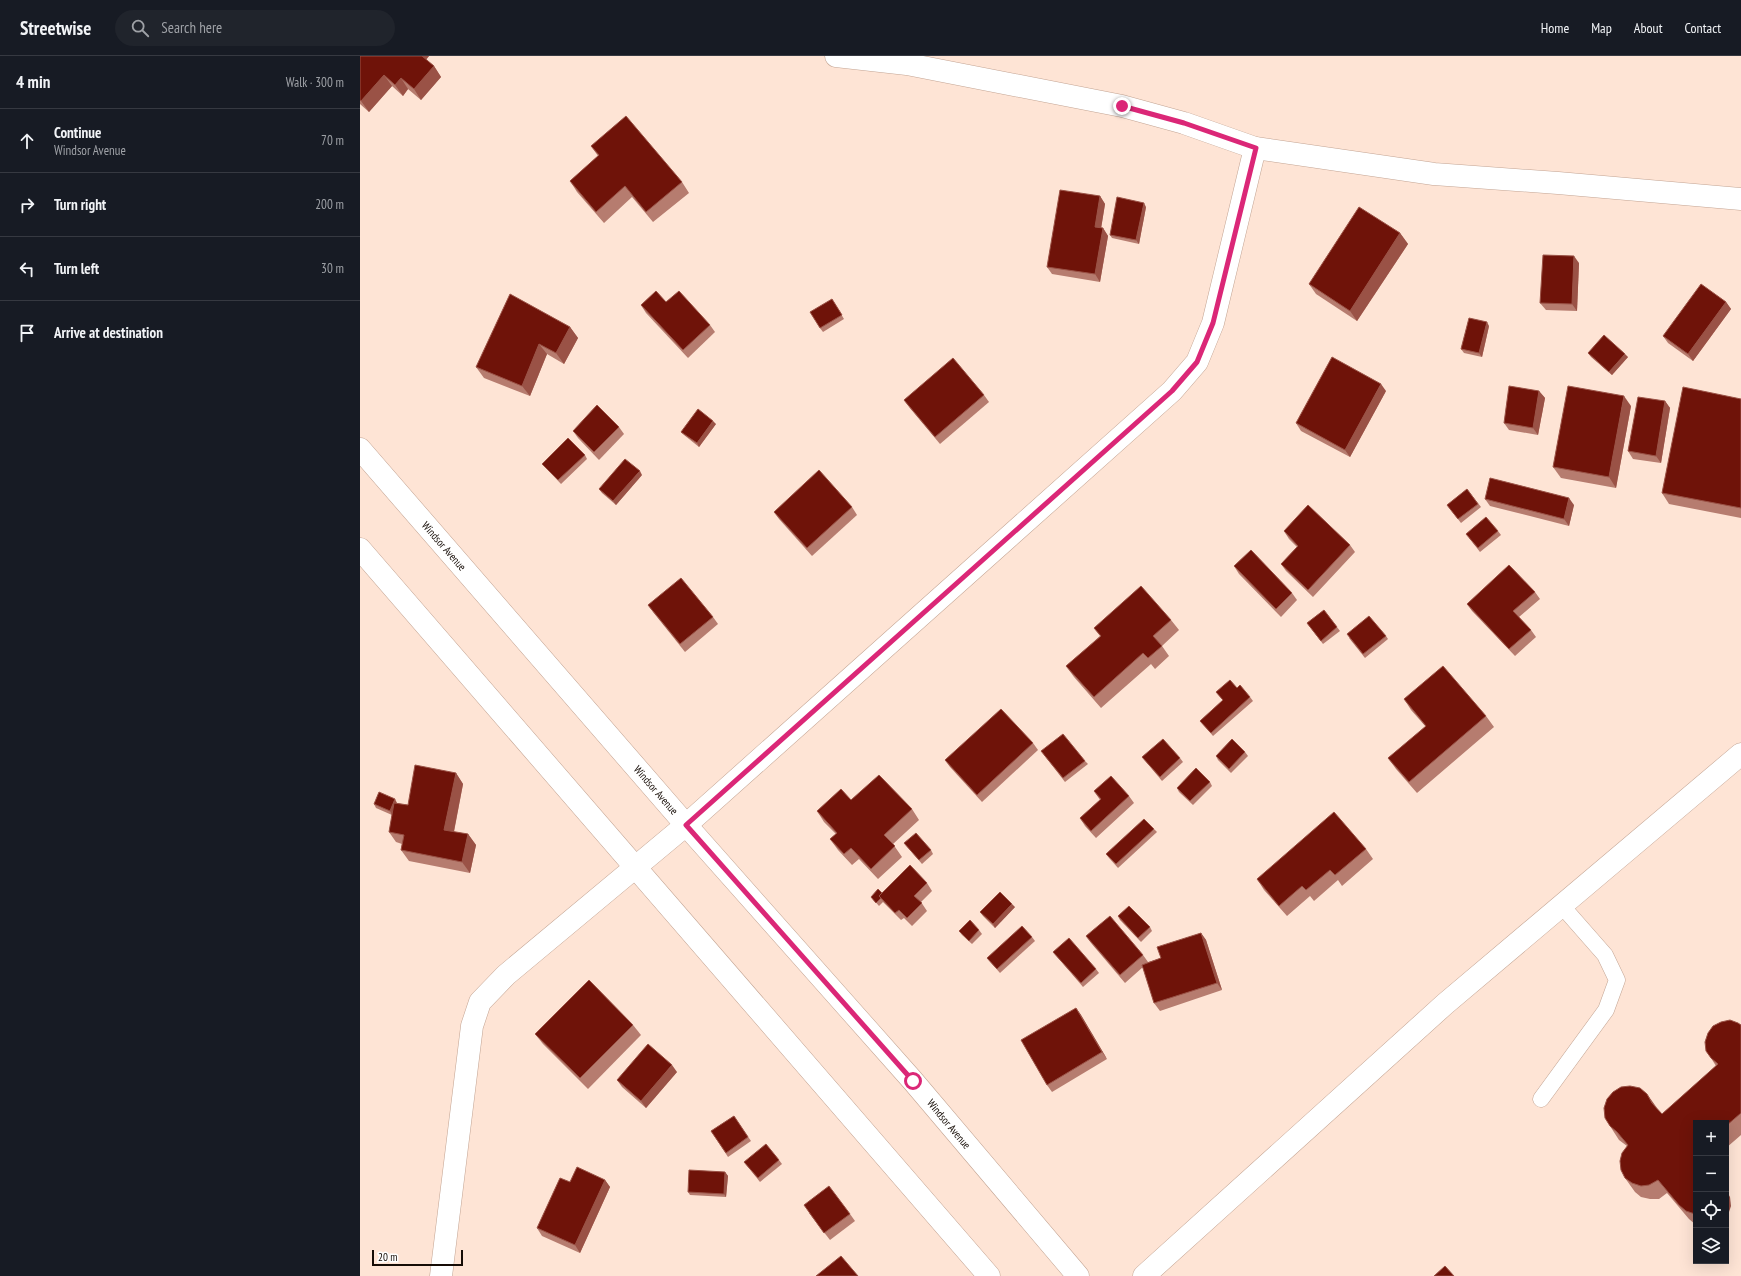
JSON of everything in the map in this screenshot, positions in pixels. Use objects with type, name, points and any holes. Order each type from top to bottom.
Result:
[{"type":"street","points":[[836,56],[907,64],[1122,106],[1184,123],[1256,148],[1434,174],[1558,183],[1741,200]]},
{"type":"street","points":[[441,1276],[472,1026],[480,1002],[506,975],[686,825],[1166,396],[1197,362],[1213,323],[1256,148]]},
{"type":"street","name":"Windsor Avenue","points":[[360,449],[686,825],[913,1081],[1078,1276]]},
{"type":"street","points":[[360,549],[989,1276]]},
{"type":"street","points":[[1144,1276],[1444,1004],[1741,754]]},
{"type":"lane","points":[[1541,1099],[1606,1010],[1617,980],[1605,955],[1562,906]]},
{"type":"building","points":[[360,56],[422,56],[434,66],[414,89],[401,78],[395,85],[384,75],[361,101]]},
{"type":"building","points":[[626,116],[682,182],[646,212],[625,186],[596,212],[570,181],[599,155],[591,146]]},
{"type":"building","points":[[1060,190],[1100,196],[1095,227],[1103,228],[1095,274],[1047,267]]},
{"type":"building","points":[[1117,197],[1144,203],[1136,240],[1110,235]]},
{"type":"building","points":[[1359,207],[1400,233],[1350,311],[1309,284]]},
{"type":"building","points":[[1543,255],[1574,256],[1572,304],[1540,303]]},
{"type":"building","points":[[1701,284],[1726,302],[1688,354],[1663,336]]},
{"type":"building","points":[[656,291],[666,302],[679,291],[710,325],[683,350],[641,305]]},
{"type":"building","points":[[510,294],[570,327],[556,353],[539,344],[522,386],[476,367]]},
{"type":"building","points":[[832,299],[842,315],[820,328],[810,312]]},
{"type":"building","points":[[1469,318],[1487,322],[1479,353],[1461,349]]},
{"type":"building","points":[[1604,335],[1625,354],[1609,372],[1588,353]]},
{"type":"building","points":[[1332,357],[1381,384],[1345,450],[1296,423]]},
{"type":"building","points":[[953,358],[984,395],[935,437],[904,400]]},
{"type":"building","points":[[1509,386],[1539,391],[1533,428],[1504,423]]},
{"type":"building","points":[[1568,386],[1624,396],[1609,477],[1553,467]]},
{"type":"building","points":[[1683,387],[1741,399],[1741,508],[1662,493]]},
{"type":"building","points":[[1638,397],[1665,401],[1656,456],[1628,451]]},
{"type":"building","points":[[597,405],[619,427],[594,452],[573,431]]},
{"type":"building","points":[[698,409],[713,421],[697,443],[681,432]]},
{"type":"building","points":[[568,438],[585,455],[558,480],[542,464]]},
{"type":"building","points":[[625,459],[640,471],[613,501],[599,489]]},
{"type":"building","points":[[819,470],[852,507],[807,548],[774,512]]},
{"type":"building","points":[[1490,478],[1569,498],[1564,519],[1485,499]]},
{"type":"building","points":[[1467,489],[1478,504],[1458,519],[1447,505]]},
{"type":"building","points":[[1308,505],[1350,545],[1308,590],[1281,564],[1298,546],[1284,531]]},
{"type":"building","points":[[1486,517],[1498,531],[1478,548],[1466,534]]},
{"type":"building","points":[[1251,550],[1292,593],[1276,609],[1234,566]]},
{"type":"building","points":[[1509,565],[1535,592],[1513,611],[1531,630],[1509,649],[1467,604]]},
{"type":"building","points":[[681,578],[713,617],[680,644],[648,605]]},
{"type":"building","points":[[1141,586],[1171,620],[1153,636],[1162,646],[1148,658],[1143,653],[1094,697],[1066,666],[1101,636],[1094,628]]},
{"type":"building","points":[[1324,610],[1337,627],[1321,641],[1307,623]]},
{"type":"building","points":[[1369,616],[1386,636],[1363,654],[1347,634]]},
{"type":"building","points":[[1443,666],[1486,716],[1409,782],[1388,758],[1426,726],[1404,699]]},
{"type":"building","points":[[1230,680],[1237,688],[1240,685],[1250,697],[1211,733],[1200,721],[1223,700],[1216,692]]},
{"type":"building","points":[[1001,709],[1033,743],[977,795],[945,760]]},
{"type":"building","points":[[1063,734],[1085,761],[1063,778],[1041,751]]},
{"type":"building","points":[[1163,739],[1180,758],[1160,777],[1142,757]]},
{"type":"building","points":[[1232,739],[1245,752],[1229,769],[1216,756]]},
{"type":"building","points":[[415,765],[456,773],[444,830],[468,834],[462,862],[401,850],[404,835],[389,832],[394,803],[408,805]]},
{"type":"building","points":[[1196,768],[1210,782],[1190,801],[1177,788]]},
{"type":"building","points":[[879,775],[912,809],[884,835],[895,846],[871,869],[851,848],[844,854],[830,839],[837,833],[817,811],[841,789],[851,800]]},
{"type":"building","points":[[1111,776],[1129,796],[1091,831],[1080,818],[1101,799],[1094,791]]},
{"type":"building","points":[[379,792],[395,799],[390,811],[374,804]]},
{"type":"building","points":[[1334,812],[1366,849],[1335,875],[1330,870],[1306,890],[1302,886],[1279,906],[1257,879]]},
{"type":"building","points":[[1144,819],[1154,829],[1116,864],[1106,854]]},
{"type":"building","points":[[916,833],[931,850],[919,860],[904,843]]},
{"type":"building","points":[[910,865],[927,883],[914,896],[922,903],[907,918],[899,910],[895,913],[879,896]]},
{"type":"building","points":[[878,889],[882,893],[879,896],[881,898],[876,903],[871,897]]},
{"type":"building","points":[[1000,892],[1012,904],[993,924],[980,912]]},
{"type":"building","points":[[1129,906],[1150,927],[1138,938],[1118,916]]},
{"type":"building","points":[[1110,916],[1143,955],[1120,975],[1086,936]]},
{"type":"building","points":[[970,920],[979,930],[969,941],[959,931]]},
{"type":"building","points":[[1022,926],[1032,937],[997,969],[987,958]]},
{"type":"building","points":[[1201,933],[1217,983],[1154,1003],[1142,965],[1161,958],[1157,947]]},
{"type":"building","points":[[1069,938],[1096,969],[1081,983],[1053,952]]},
{"type":"building","points":[[589,980],[633,1025],[580,1078],[535,1034]]},
{"type":"building","points":[[1076,1008],[1102,1052],[1047,1085],[1021,1040]]},
{"type":"building","points":[[1730,1020],[1741,1025],[1741,1113],[1729,1123],[1729,1120],[1693,1120],[1693,1213],[1686,1211],[1679,1205],[1658,1180],[1649,1185],[1641,1186],[1632,1183],[1625,1178],[1621,1170],[1620,1161],[1622,1153],[1628,1145],[1610,1126],[1605,1118],[1604,1108],[1607,1099],[1613,1092],[1621,1087],[1630,1086],[1640,1088],[1647,1094],[1652,1103],[1662,1114],[1718,1064],[1706,1051],[1705,1042],[1708,1033],[1713,1026]]},
{"type":"building","points":[[648,1044],[672,1065],[641,1101],[617,1080]]},
{"type":"building","points":[[734,1116],[748,1137],[726,1153],[711,1131]]},
{"type":"building","points":[[766,1144],[779,1160],[758,1178],[744,1162]]},
{"type":"building","points":[[577,1167],[605,1180],[575,1245],[537,1228],[560,1178],[570,1182]]},
{"type":"building","points":[[689,1170],[725,1172],[724,1194],[688,1192]]},
{"type":"building","points":[[829,1186],[850,1214],[824,1233],[804,1205]]},
{"type":"building","points":[[841,1256],[858,1276],[816,1276]]},
{"type":"building","points":[[1445,1266],[1454,1276],[1434,1276]]},
{"type":"route","points":[[913,1081],[686,825],[1172,391],[1197,362],[1213,323],[1256,148],[1184,123],[1122,106]]}]
